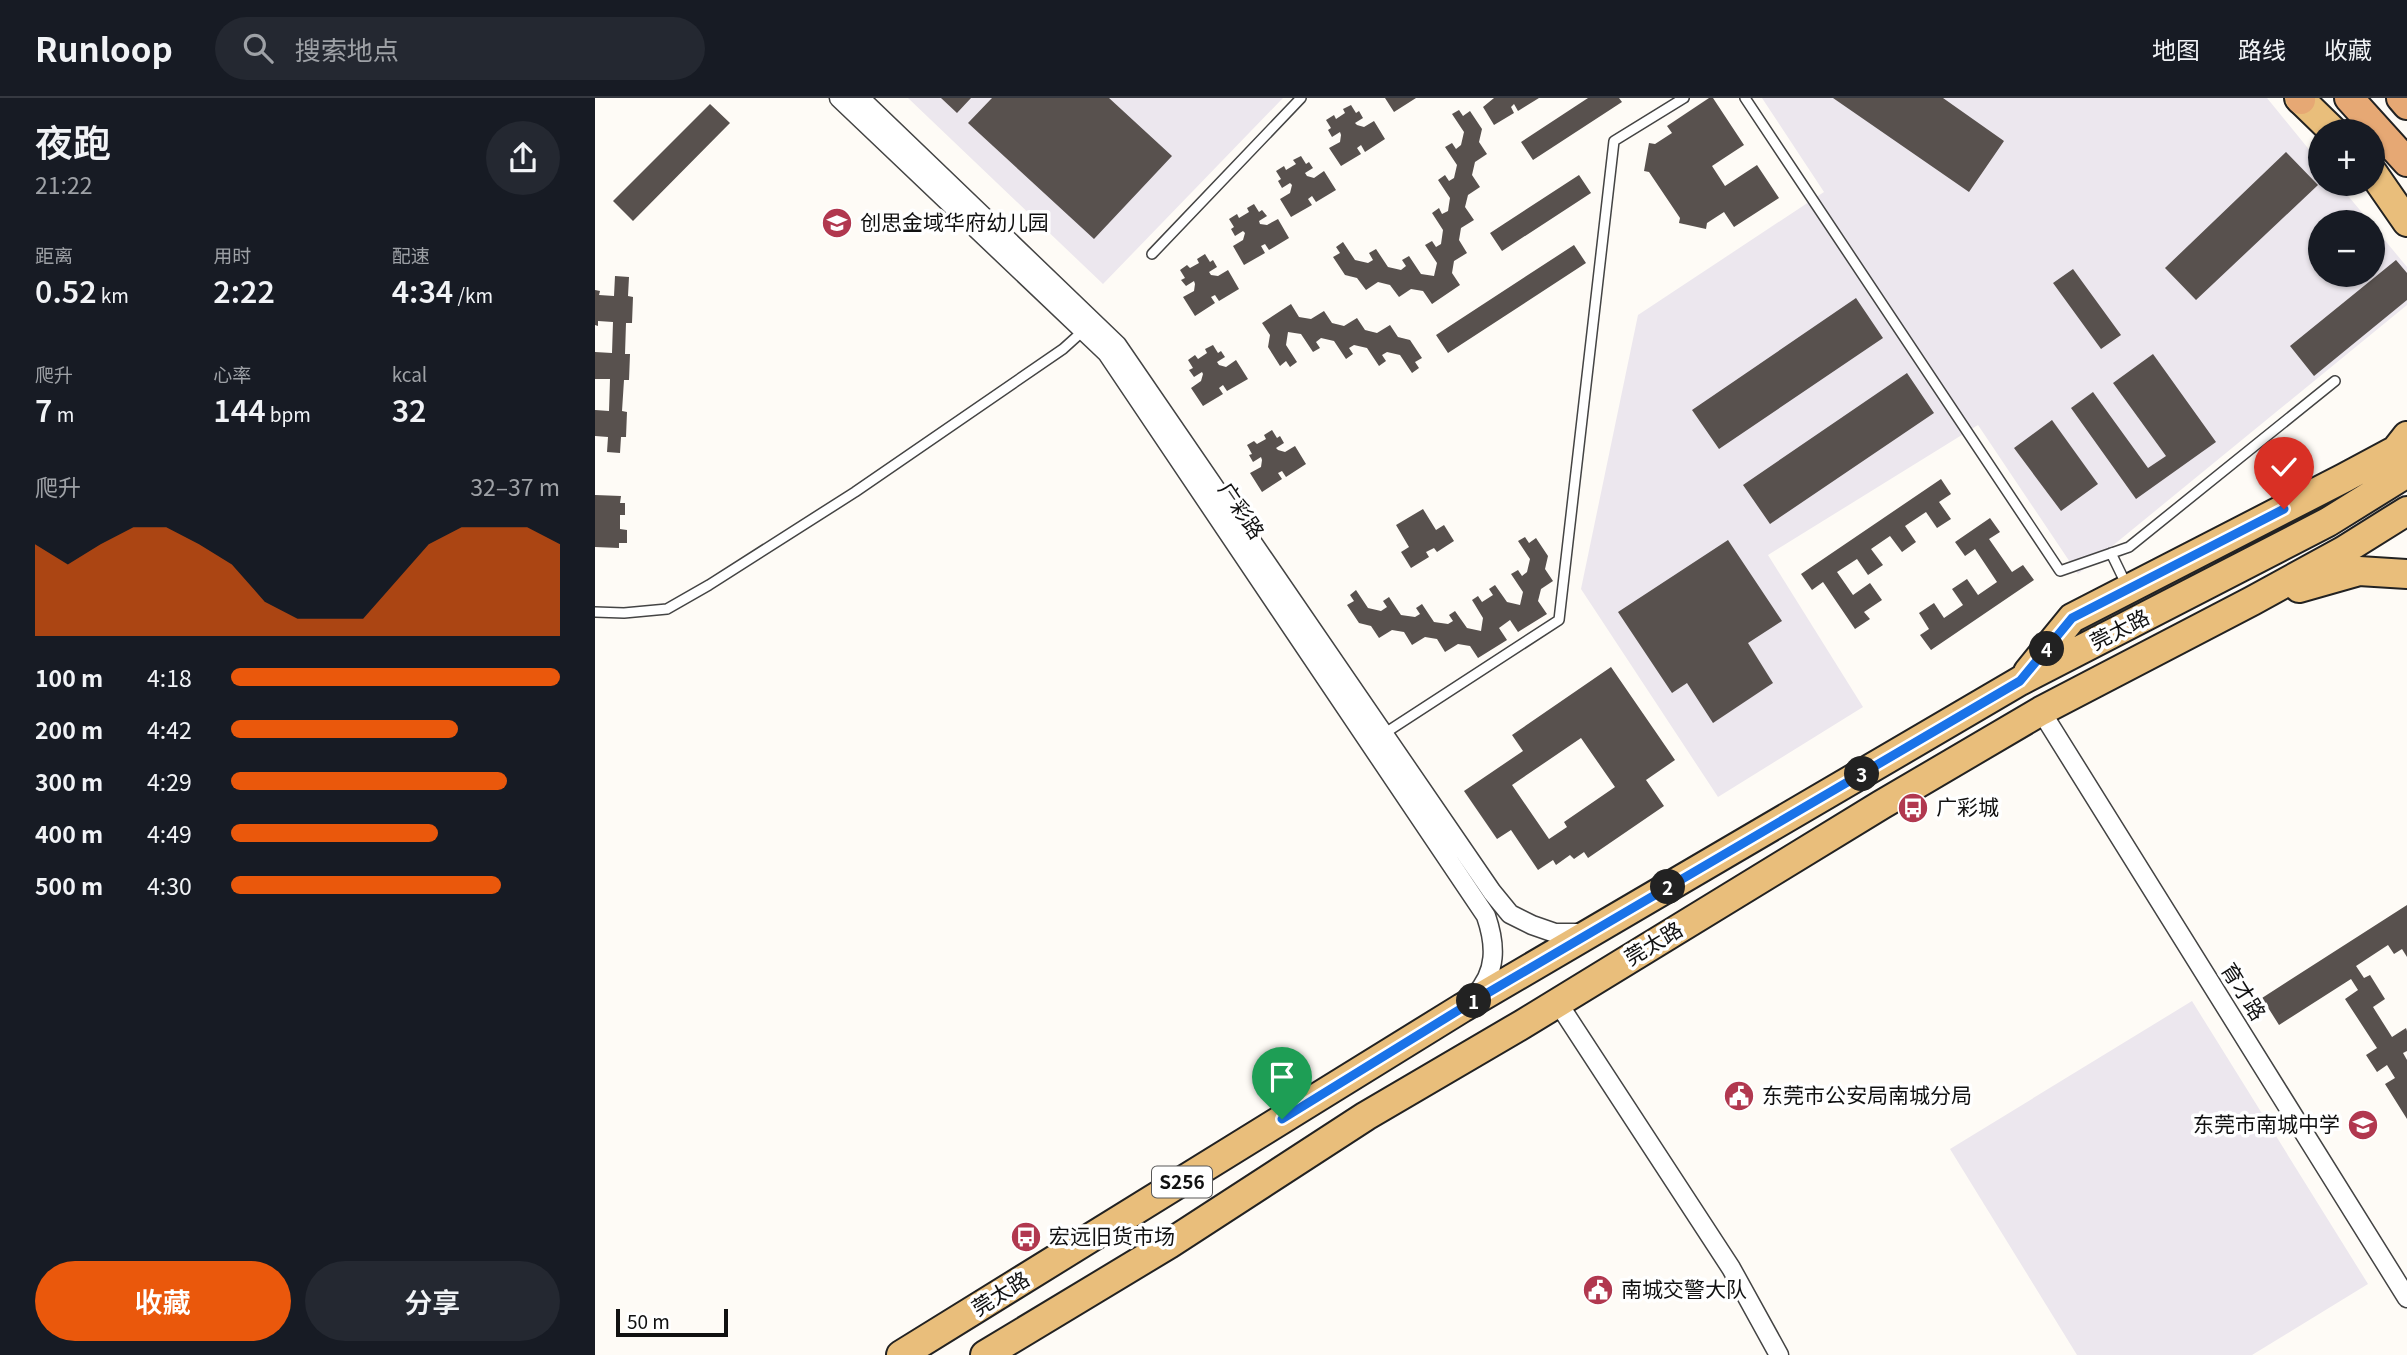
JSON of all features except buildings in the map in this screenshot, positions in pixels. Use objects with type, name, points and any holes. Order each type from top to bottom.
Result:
[{"type":"highway","points":[[2349,98],[2407,162]]},
{"type":"highway","points":[[2401,98],[2407,105]]},
{"type":"main road","points":[[2300,99],[2321,119]]},
{"type":"main road","points":[[2385,184],[2407,207]]},
{"type":"main road","points":[[2385,190],[2407,222]]},
{"type":"main road","points":[[2020,681],[2072,618],[2396,450],[2407,436]]},
{"type":"main road","name":"莞太路","points":[[901,1355],[1462,1008],[1593,931],[2020,681],[2328,522],[2407,473]]},
{"type":"main road","name":"莞太路","points":[[985,1355],[1169,1244],[1366,1116],[1558,1003],[2041,710],[2252,601],[2343,551],[2407,511]]},
{"type":"main road","points":[[2252,601],[2358,571],[2407,574]]},
{"type":"street","name":"广彩路","points":[[839,98],[1088,325],[1117,345],[1376,739],[1486,916],[1492,932],[1494,953],[1491,971],[1480,989],[1462,1008]]},
{"type":"street","name":"广彩路","points":[[860,98],[1088,325]]},
{"type":"street","name":"育才路","points":[[2041,710],[2407,1298]]},
{"type":"street","name":"广彩路","points":[[1376,739],[1510,914],[1555,933],[1593,931]]},
{"type":"street","points":[[1558,1003],[1731,1268],[1779,1355]]},
{"type":"lane","points":[[1152,254],[1301,98]]},
{"type":"lane","points":[[1376,739],[1559,620],[1614,141],[1684,98]]},
{"type":"lane","points":[[1745,98],[2060,571],[2129,547],[2335,381]]},
{"type":"lane","points":[[595,612],[624,613],[667,609],[709,586],[866,485],[1063,349],[1088,325]]},
{"type":"lane","points":[[2111,553],[2127,588]]},
{"type":"shaded area","points":[[908,98],[1283,98],[1103,284]]},
{"type":"shaded area","points":[[1762,98],[2267,98],[2308,148],[2308,196],[2348,196],[2360,210],[2308,210],[2308,287],[2385,287],[2385,240],[2407,267],[2407,305],[2078,574],[1978,425],[1768,555],[1863,707],[1718,797],[1581,589],[1638,315],[1824,192]]},
{"type":"shaded area","points":[[2192,1001],[2368,1284],[2252,1355],[2077,1355],[1950,1149]]},
{"type":"place","name":"创思金域华府幼儿园","points":[[837,223]]},
{"type":"place","name":"广彩城","points":[[1913,808]]},
{"type":"place","name":"东莞市公安局南城分局","points":[[1739,1096]]},
{"type":"place","name":"东莞市南城中学","points":[[2363,1125]]},
{"type":"place","name":"宏远旧货市场","points":[[1026,1237]]},
{"type":"place","name":"南城交警大队","points":[[1598,1290]]},
{"type":"route","points":[[1282,1119],[1462,1008],[2020,681],[2072,618],[2284,509]]}]
